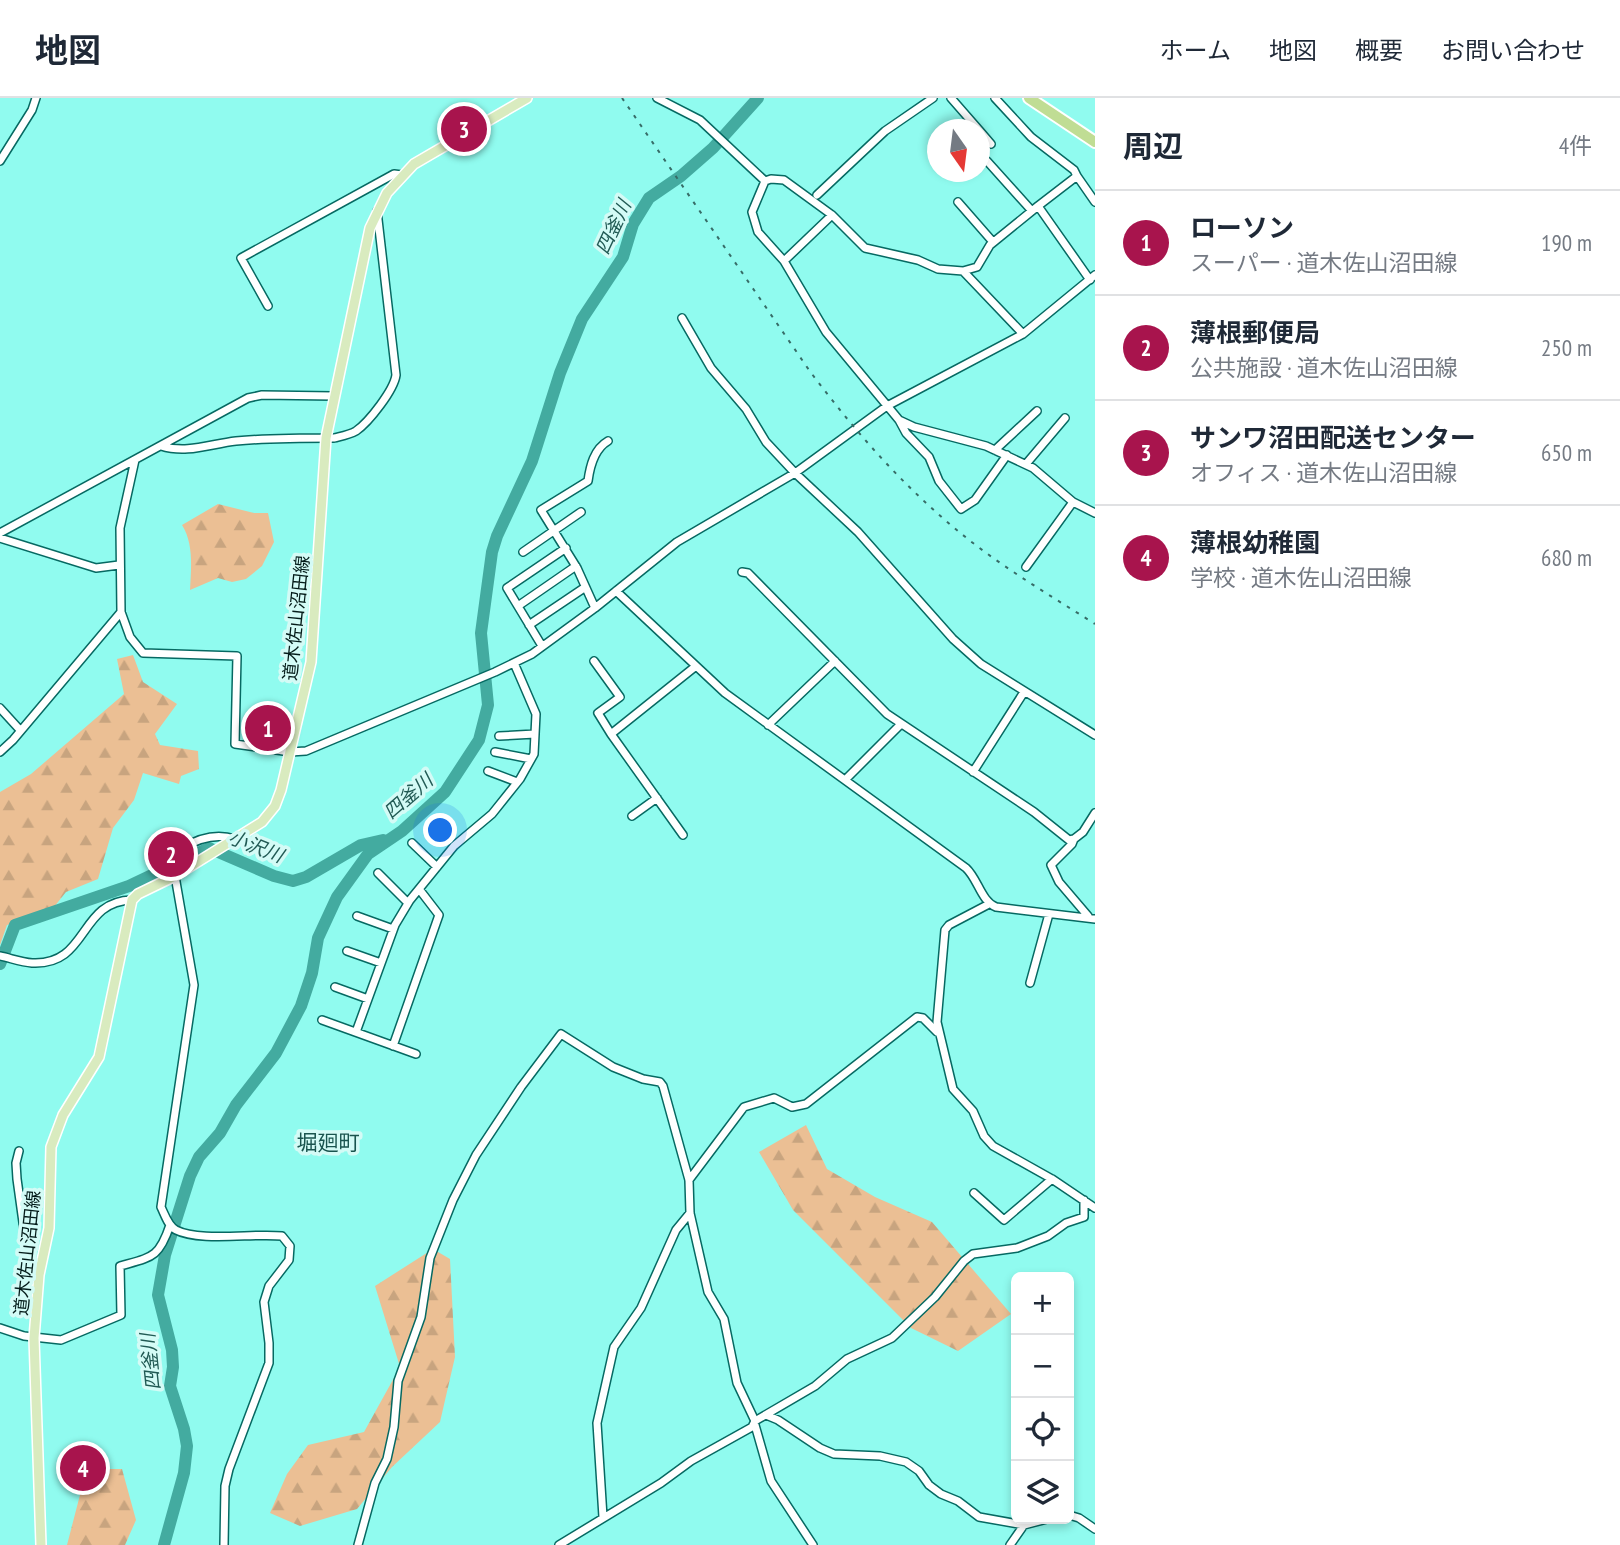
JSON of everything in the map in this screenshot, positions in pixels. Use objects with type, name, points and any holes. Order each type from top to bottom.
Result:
[{"type":"highway","points":[[1029,98],[1095,142]]},
{"type":"main road","name":"道木佐山沼田線","points":[[41,1545],[34,1338],[37,1290],[48,1228],[51,1147],[64,1115],[99,1057],[132,900],[262,822],[275,806],[311,662],[326,438],[370,228],[387,193],[414,164],[527,98]]},
{"type":"street","points":[[0,161],[32,110],[36,98]]},
{"type":"street","points":[[657,98],[700,120],[765,181]]},
{"type":"street","points":[[817,195],[885,131],[933,98]]},
{"type":"street","points":[[951,98],[969,119]]},
{"type":"street","points":[[995,98],[1031,137],[1074,170],[1095,202]]},
{"type":"street","points":[[135,460],[122,517],[119,565],[121,612],[130,637],[143,653],[237,656],[235,744],[290,752],[306,751],[514,663],[595,608],[677,542],[795,473],[887,406],[1023,334],[1092,278],[1035,209],[990,165]]},
{"type":"street","points":[[268,306],[241,258],[394,174],[402,175]]},
{"type":"street","points":[[1007,455],[975,500],[961,509],[939,481],[929,457],[906,433],[899,420],[825,332],[784,261],[758,232],[752,212],[765,181],[784,180],[832,215],[865,248],[918,260],[938,269],[963,271],[977,267],[993,242],[1077,176]]},
{"type":"street","points":[[958,202],[993,242]]},
{"type":"street","points":[[162,446],[187,450],[236,441],[326,438],[357,430],[395,385],[396,376],[377,211]]},
{"type":"street","points":[[784,261],[832,215]]},
{"type":"street","points":[[963,271],[1023,334]]},
{"type":"street","points":[[682,318],[712,368],[746,409],[766,442],[858,532],[953,639],[981,664],[1095,735]]},
{"type":"street","points":[[0,533],[248,398],[262,395],[333,396]]},
{"type":"street","points":[[995,450],[1037,411]]},
{"type":"street","points":[[1026,464],[1065,418]]},
{"type":"street","points":[[899,420],[914,427],[995,450],[1026,464],[1048,479],[1073,502],[1095,513]]},
{"type":"street","points":[[595,608],[576,566],[541,510],[588,481],[590,465],[602,444],[608,442]]},
{"type":"street","points":[[1026,567],[1073,502]]},
{"type":"street","points":[[523,552],[581,512]]},
{"type":"street","points":[[0,538],[96,568],[119,565]]},
{"type":"street","points":[[542,646],[507,587],[566,548]]},
{"type":"street","points":[[518,606],[576,566]]},
{"type":"street","points":[[742,572],[748,573],[878,705],[901,724],[1034,811],[1062,837],[1074,839]]},
{"type":"street","points":[[529,625],[584,588]]},
{"type":"street","points":[[616,591],[725,692],[966,868],[973,874],[989,904],[1092,918]]},
{"type":"street","points":[[0,752],[121,612]]},
{"type":"street","points":[[594,661],[620,697],[598,713],[683,835]]},
{"type":"street","points":[[768,725],[835,661]]},
{"type":"street","points":[[356,1032],[393,929],[408,903],[454,846],[492,814],[517,782],[534,754],[536,714],[514,663]]},
{"type":"street","points":[[611,734],[696,666]]},
{"type":"street","points":[[973,772],[1024,692]]},
{"type":"street","points":[[0,708],[20,730]]},
{"type":"street","points":[[845,780],[901,724]]},
{"type":"street","points":[[499,736],[535,733]]},
{"type":"street","points":[[495,752],[531,759]]},
{"type":"street","points":[[488,771],[517,782]]},
{"type":"street","points":[[632,816],[657,798]]},
{"type":"street","points":[[1092,918],[1059,882],[1051,865],[1083,832],[1095,813]]},
{"type":"street","points":[[224,1545],[225,1486],[229,1469],[269,1363],[270,1343],[264,1302],[269,1286],[289,1259],[290,1245],[282,1237],[178,1231],[170,1225],[161,1207],[194,985],[176,874],[183,848],[194,841],[217,836],[235,839]]},
{"type":"street","points":[[412,843],[437,867]]},
{"type":"street","points":[[378,873],[408,903]]},
{"type":"street","points":[[393,1046],[439,915],[419,889]]},
{"type":"street","points":[[0,956],[32,963],[59,958],[73,949],[100,910],[121,900],[132,900]]},
{"type":"street","points":[[989,904],[949,925],[946,930],[937,1032],[953,1090],[979,1119],[988,1141],[1095,1208]]},
{"type":"street","points":[[1030,982],[1049,914]]},
{"type":"street","points":[[357,916],[393,929]]},
{"type":"street","points":[[347,951],[381,963]]},
{"type":"street","points":[[335,987],[368,999]]},
{"type":"street","points":[[689,1180],[737,1114],[747,1105],[774,1098],[789,1106],[806,1104],[917,1017],[923,1018],[937,1032]]},
{"type":"street","points":[[322,1020],[416,1054]]},
{"type":"street","points":[[358,1545],[375,1483],[387,1459],[394,1427],[398,1381],[421,1317],[429,1258],[453,1200],[476,1155],[521,1087],[561,1034],[613,1067],[643,1079],[660,1082],[689,1180],[690,1213],[708,1292],[724,1319],[737,1383],[755,1423],[771,1481],[813,1545]]},
{"type":"street","points":[[19,1151],[16,1163],[17,1179],[31,1280],[37,1290]]},
{"type":"street","points":[[974,1193],[1004,1220],[1052,1179]]},
{"type":"street","points":[[559,1545],[816,1386],[848,1359],[892,1338],[935,1297],[968,1257],[983,1251],[1017,1248],[1048,1236],[1066,1223],[1084,1217],[1084,1200]]},
{"type":"street","points":[[603,1517],[597,1423],[614,1347],[641,1308],[676,1230],[690,1213]]},
{"type":"street","points":[[0,1328],[34,1338],[61,1340],[121,1315],[120,1266],[152,1255],[163,1247],[170,1225]]},
{"type":"street","points":[[766,1415],[834,1454],[880,1456],[899,1460],[919,1471],[940,1494],[958,1501],[972,1514],[1001,1522],[1028,1524]]},
{"type":"street","points":[[1074,1516],[1095,1529]]},
{"type":"street","points":[[1010,1545],[1024,1525]]},
{"type":"green space","points":[[218,504],[254,513],[268,513],[274,542],[262,566],[246,579],[232,582],[218,578],[190,590],[190,548],[182,525]]},
{"type":"green space","points":[[133,655],[143,682],[177,704],[155,734],[160,745],[198,751],[199,769],[181,776],[179,784],[143,773],[134,800],[113,828],[98,879],[66,892],[50,912],[7,925],[0,945],[0,792],[31,774],[124,694],[117,659]]},
{"type":"green space","points":[[806,1125],[827,1169],[875,1197],[932,1222],[1011,1314],[958,1351],[911,1328],[793,1210],[759,1152]]},
{"type":"green space","points":[[433,1249],[450,1259],[455,1357],[440,1422],[392,1467],[357,1509],[300,1526],[270,1513],[287,1474],[308,1445],[364,1432],[400,1367],[375,1286]]},
{"type":"green space","points":[[94,1469],[122,1469],[136,1520],[125,1545],[67,1545],[81,1491]]},
{"type":"waterway","name":"四釜川","points":[[164,1545],[184,1473],[187,1446],[170,1386],[172,1350],[158,1295],[165,1255],[190,1176],[199,1157],[220,1133],[236,1105],[276,1053],[301,1006],[312,973],[318,938],[337,897],[368,854],[402,831],[445,792],[479,740],[488,705],[481,633],[492,552],[532,461],[560,373],[582,319],[623,257],[633,224],[649,198],[681,176],[713,148],[758,98]]},
{"type":"waterway","name":"小沢川","points":[[0,964],[15,925],[129,886],[209,848],[274,876],[293,881],[306,877],[361,845],[383,840]]},
{"type":"railway","points":[[622,98],[809,370],[879,455],[937,513],[974,544],[1095,624]]},
{"type":"place","name":"サンワ沼田配送センター","points":[[464,129]]},
{"type":"place","name":"ローソン","points":[[268,728]]},
{"type":"place","name":"薄根郵便局","points":[[171,854]]},
{"type":"place","name":"薄根幼稚園","points":[[83,1468]]},
{"type":"district","name":"堀廻町","points":[[328,1142]]}]
